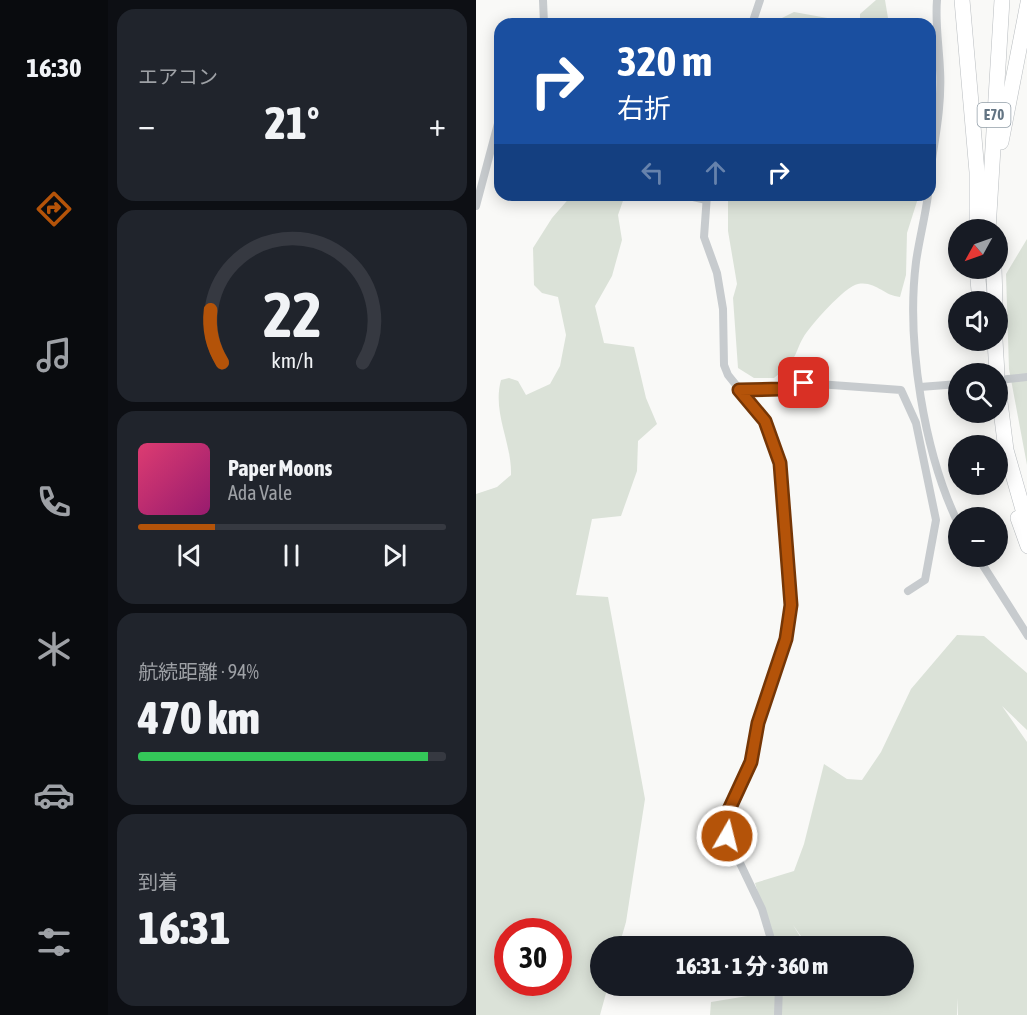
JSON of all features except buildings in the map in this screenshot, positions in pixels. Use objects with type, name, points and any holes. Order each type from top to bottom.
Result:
[{"type":"highway","points":[[962,0],[977,172],[977,219]]},
{"type":"highway","name":"E70","points":[[989,219],[1002,0]]},
{"type":"highway","name":"E70","points":[[997,219],[1008,0]]},
{"type":"highway","points":[[1000,148],[1028,3]]},
{"type":"highway","points":[[995,423],[1013,505],[1028,546]]},
{"type":"highway","points":[[1003,423],[1006,450],[1028,527]]},
{"type":"street","points":[[544,0],[544,18]]},
{"type":"street","points":[[754,18],[760,0]]},
{"type":"street","points":[[936,137],[939,119],[940,71],[937,0]]},
{"type":"street","points":[[476,206],[494,138]]},
{"type":"street","points":[[707,201],[704,237],[717,273],[723,309],[724,364],[739,390],[765,421],[780,463],[791,605],[786,639],[758,723],[751,762],[727,814],[727,836],[762,909],[770,936]]},
{"type":"street","points":[[927,201],[916,262],[913,306],[920,387],[933,457],[952,507]]},
{"type":"street","points":[[1008,379],[1028,377]]},
{"type":"street","points":[[739,390],[781,389],[804,383],[901,390],[916,423],[936,520],[924,580],[908,591]]},
{"type":"street","points":[[920,387],[948,385]]},
{"type":"street","points":[[916,423],[927,420]]},
{"type":"street","points":[[984,567],[1028,636]]},
{"type":"street","points":[[778,1015],[779,996]]},
{"type":"shaded area","points":[[876,0],[885,0],[888,18],[860,18],[860,14]]},
{"type":"shaded area","points":[[794,12],[827,18],[782,18]]},
{"type":"shaded area","points":[[567,201],[623,201],[618,215],[622,240],[612,276],[595,306],[604,343],[634,347],[646,398],[657,424],[638,441],[637,471],[621,516],[592,519],[576,595],[608,597],[645,799],[622,936],[590,936],[590,996],[605,996],[600,1015],[476,1015],[476,494],[497,487],[511,475],[509,451],[500,416],[501,380],[509,378],[518,381],[526,395],[550,384],[560,366],[566,335],[558,297],[542,293],[534,285],[533,248],[552,218]]},
{"type":"shaded area","points":[[728,201],[917,201],[907,233],[906,275],[900,297],[870,285],[852,286],[812,325],[793,359],[774,378],[754,378],[738,368],[733,298],[737,284],[728,231]]},
{"type":"shaded area","points":[[1027,239],[1027,465],[1009,369],[1006,279],[1008,271]]},
{"type":"shaded area","points":[[957,635],[984,636],[1027,673],[1027,730],[1002,706],[1027,742],[1027,1015],[958,1015],[958,998],[957,1015],[710,1015],[711,1002],[747,996],[914,996],[914,936],[801,936],[793,925],[800,936],[770,936],[755,883],[794,871],[804,844],[824,764],[847,779],[862,780],[881,752],[911,689]]},
{"type":"route","points":[[727,836],[727,814],[751,762],[758,723],[786,639],[791,605],[780,463],[775,443],[765,421],[739,390],[781,389],[804,383]]}]
